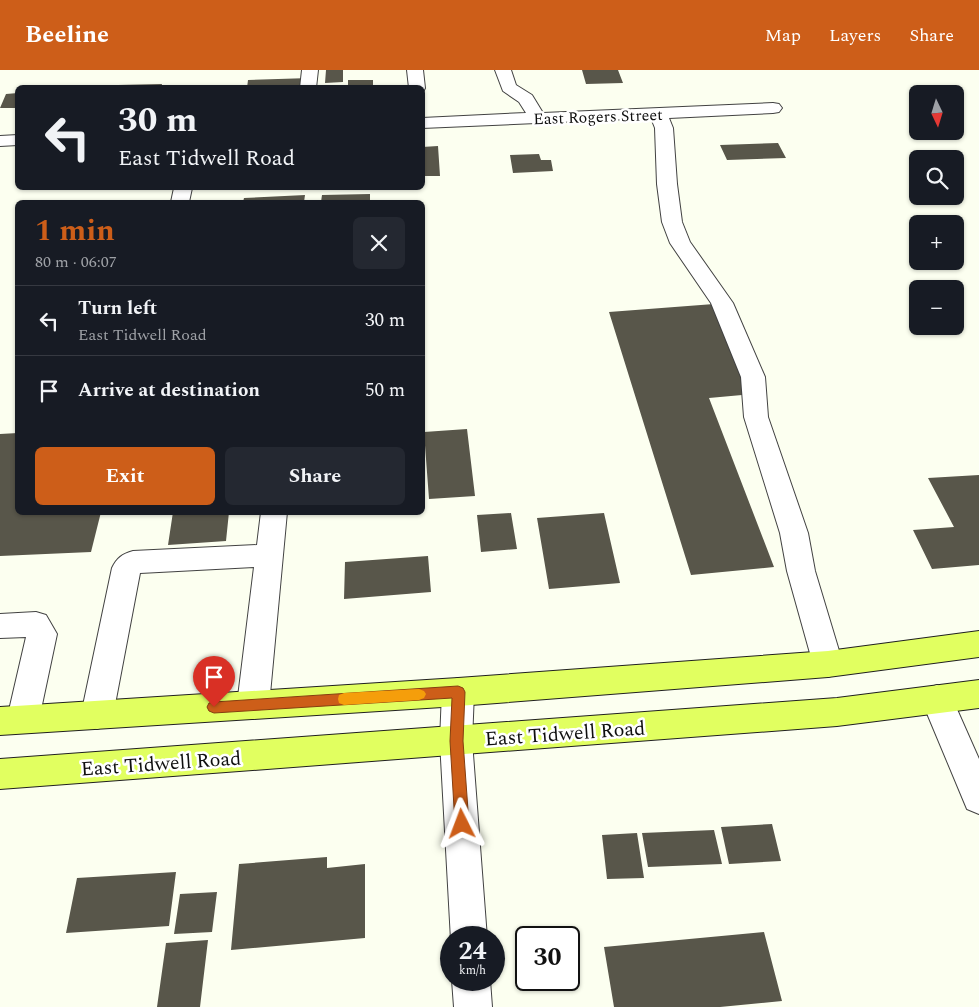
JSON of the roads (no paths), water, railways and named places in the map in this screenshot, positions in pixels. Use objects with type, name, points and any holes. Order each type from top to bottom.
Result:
[{"type":"main road","points":[[11,720],[458,692],[828,664],[979,644]]},
{"type":"main road","name":"East Tidwell Road","points":[[0,774],[837,712],[979,694]]},
{"type":"street","points":[[308,85],[310,70]]},
{"type":"street","points":[[415,70],[417,85]]},
{"type":"street","points":[[503,70],[510,87],[526,99],[537,118]]},
{"type":"street","name":"East Rogers Street","points":[[425,122],[773,108]]},
{"type":"street","points":[[658,113],[664,128],[667,184],[672,222],[680,242],[722,303],[753,377],[756,417],[794,533],[801,572],[828,664]]},
{"type":"street","points":[[0,141],[15,140]]},
{"type":"street","points":[[253,705],[274,515]]},
{"type":"street","points":[[97,715],[126,568],[133,562],[269,555]]},
{"type":"street","points":[[0,626],[36,624],[42,634],[11,720]]},
{"type":"street","points":[[458,692],[456,741],[468,926]]},
{"type":"street","points":[[937,699],[967,742],[979,798]]},
{"type":"street","points":[[472,991],[473,1007]]}]
